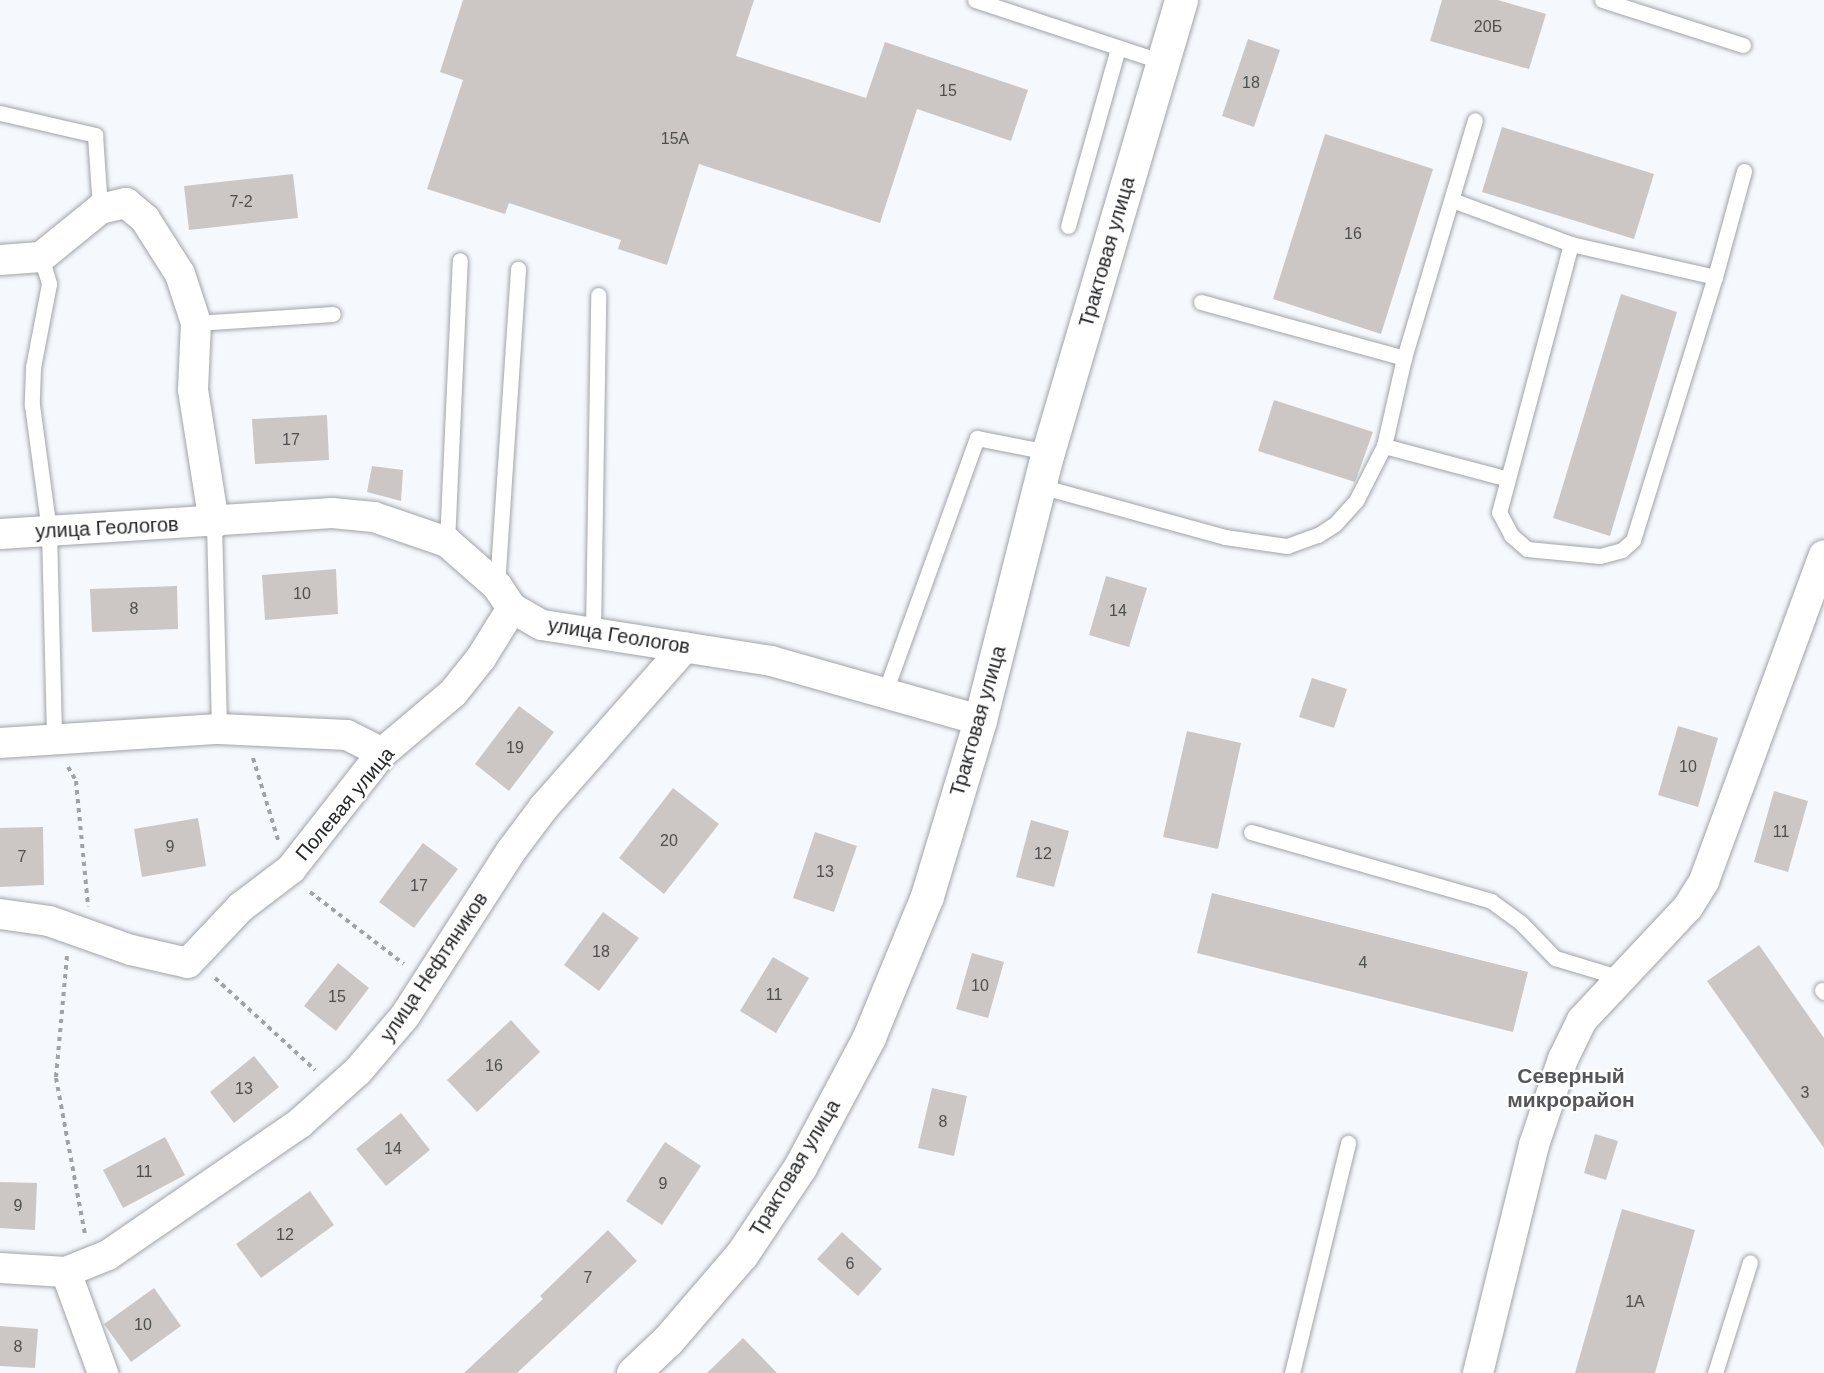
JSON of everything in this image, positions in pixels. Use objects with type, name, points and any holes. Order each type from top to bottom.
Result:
[{"type":"street","name":"Трактовая улица","points":[[633,1373],[668,1340],[742,1254],[800,1167],[869,1037],[922,907],[980,720],[1048,452],[1181,0]]},
{"type":"street","points":[[0,260],[41,257],[100,209],[126,203],[145,219],[180,274],[196,323],[193,390],[214,523]]},
{"type":"street","name":"улица Геологов","points":[[0,534],[214,523],[332,513],[374,517],[447,542],[504,597],[542,625],[593,631],[771,661],[980,720]]},
{"type":"street","points":[[1478,1373],[1534,1145],[1563,1059],[1582,1020],[1624,979],[1688,907],[1704,881],[1824,555]]},
{"type":"street","name":"Полевая улица","points":[[188,963],[241,906],[291,869],[382,753],[453,693],[481,658],[504,597]]},
{"type":"street","name":"улица Нефтяников","points":[[75,1269],[300,1123],[378,1051],[405,1016],[512,851],[544,807],[685,646]]},
{"type":"street","points":[[0,743],[219,729],[347,735],[382,753]]},
{"type":"street","points":[[0,914],[49,921],[131,950],[188,963]]},
{"type":"street","points":[[0,1268],[75,1269],[103,1373]]},
{"type":"lane","points":[[975,0],[1162,62]]},
{"type":"lane","points":[[1602,0],[1743,45]]},
{"type":"lane","points":[[1068,226],[1118,48]]},
{"type":"lane","points":[[0,113],[95,135],[100,209]]},
{"type":"lane","points":[[1040,486],[1225,537],[1287,546],[1318,535],[1335,524],[1356,501],[1384,446],[1404,358],[1474,120]]},
{"type":"lane","points":[[1571,244],[1499,512],[1511,535],[1527,549],[1600,556],[1622,550],[1633,540],[1714,277],[1744,171]]},
{"type":"lane","points":[[1452,200],[1571,244],[1714,277]]},
{"type":"lane","points":[[41,257],[49,284],[33,368],[32,405],[49,531],[54,740]]},
{"type":"lane","points":[[447,542],[460,260]]},
{"type":"lane","points":[[504,597],[518,269]]},
{"type":"lane","points":[[593,631],[598,295]]},
{"type":"lane","points":[[1201,302],[1404,358]]},
{"type":"lane","points":[[196,323],[333,314]]},
{"type":"lane","points":[[885,692],[977,438],[1048,452]]},
{"type":"lane","points":[[1384,446],[1508,479]]},
{"type":"lane","points":[[214,523],[219,729]]},
{"type":"lane","points":[[1251,832],[1491,901],[1521,923],[1555,958],[1624,979]]},
{"type":"lane","points":[[1292,1373],[1348,1143]]},
{"type":"lane","points":[[1715,1373],[1750,1262]]},
{"type":"path","points":[[54,740],[76,781],[90,901],[68,947],[56,1078],[87,1243],[75,1269]]},
{"type":"path","points":[[188,963],[206,970],[335,1091]]},
{"type":"building","points":[[463,0],[754,0],[736,56],[866,98],[885,42],[1028,90],[1011,141],[917,109],[880,223],[699,164],[667,265],[618,249],[621,240],[509,203],[505,214],[427,189],[463,80],[440,72]]},
{"type":"building","points":[[1442,0],[1498,0],[1546,14],[1529,69],[1430,41]]},
{"type":"building","points":[[1248,39],[1280,50],[1254,127],[1222,116]]},
{"type":"building","points":[[1502,127],[1654,174],[1634,239],[1482,192]]},
{"type":"building","points":[[1325,134],[1433,169],[1381,334],[1273,299]]},
{"type":"building","points":[[293,174],[298,218],[189,230],[184,186]]},
{"type":"building","points":[[1621,294],[1677,312],[1610,536],[1553,518]]},
{"type":"building","points":[[1274,400],[1373,432],[1355,482],[1258,451]]},
{"type":"building","points":[[327,415],[329,460],[255,464],[252,419]]},
{"type":"building","points":[[372,466],[403,470],[401,501],[367,492]]},
{"type":"building","points":[[336,569],[338,614],[265,620],[262,575]]},
{"type":"building","points":[[1106,576],[1147,588],[1129,647],[1089,635]]},
{"type":"building","points":[[177,586],[178,629],[92,632],[90,589]]},
{"type":"building","points":[[1312,678],[1347,689],[1334,728],[1299,717]]},
{"type":"building","points":[[519,706],[554,732],[509,791],[475,764]]},
{"type":"building","points":[[1678,726],[1718,738],[1698,807],[1658,795]]},
{"type":"building","points":[[1187,731],[1241,743],[1218,849],[1163,837]]},
{"type":"building","points":[[673,788],[719,824],[664,894],[619,858]]},
{"type":"building","points":[[1774,791],[1808,801],[1788,872],[1754,862]]},
{"type":"building","points":[[198,818],[206,866],[142,877],[134,829]]},
{"type":"building","points":[[1031,820],[1069,831],[1054,887],[1016,877]]},
{"type":"building","points":[[43,827],[44,885],[0,887],[0,828]]},
{"type":"building","points":[[815,832],[857,846],[834,912],[793,898]]},
{"type":"building","points":[[423,843],[458,869],[414,928],[379,902]]},
{"type":"building","points":[[1212,893],[1528,972],[1513,1032],[1197,953]]},
{"type":"building","points":[[603,912],[639,938],[599,991],[564,965]]},
{"type":"building","points":[[1759,945],[1824,1038],[1824,1148],[1707,981]]},
{"type":"building","points":[[972,953],[1004,962],[988,1018],[956,1009]]},
{"type":"building","points":[[773,957],[809,978],[776,1033],[740,1011]]},
{"type":"building","points":[[338,963],[369,988],[336,1031],[304,1006]]},
{"type":"building","points":[[511,1020],[540,1052],[477,1112],[447,1080]]},
{"type":"building","points":[[254,1056],[279,1087],[234,1123],[210,1092]]},
{"type":"building","points":[[932,1088],[967,1096],[954,1156],[918,1148]]},
{"type":"building","points":[[401,1113],[430,1150],[386,1186],[356,1149]]},
{"type":"building","points":[[1595,1134],[1618,1141],[1606,1180],[1584,1173]]},
{"type":"building","points":[[165,1137],[185,1175],[123,1208],[103,1170]]},
{"type":"building","points":[[665,1142],[701,1166],[662,1225],[626,1201]]},
{"type":"building","points":[[0,1182],[37,1183],[35,1230],[0,1228]]},
{"type":"building","points":[[310,1191],[334,1225],[261,1278],[236,1244]]},
{"type":"building","points":[[1622,1209],[1695,1230],[1655,1373],[1575,1373]]},
{"type":"building","points":[[608,1230],[637,1261],[517,1373],[464,1373],[543,1299],[540,1296]]},
{"type":"building","points":[[842,1232],[882,1269],[858,1296],[817,1259]]},
{"type":"building","points":[[154,1288],[181,1326],[131,1362],[104,1324]]},
{"type":"building","points":[[0,1326],[38,1329],[35,1368],[0,1366]]},
{"type":"building","points":[[743,1338],[777,1373],[707,1373]]},
{"type":"district","name":"Северный микрорайон","points":[[1571,1088]]}]
